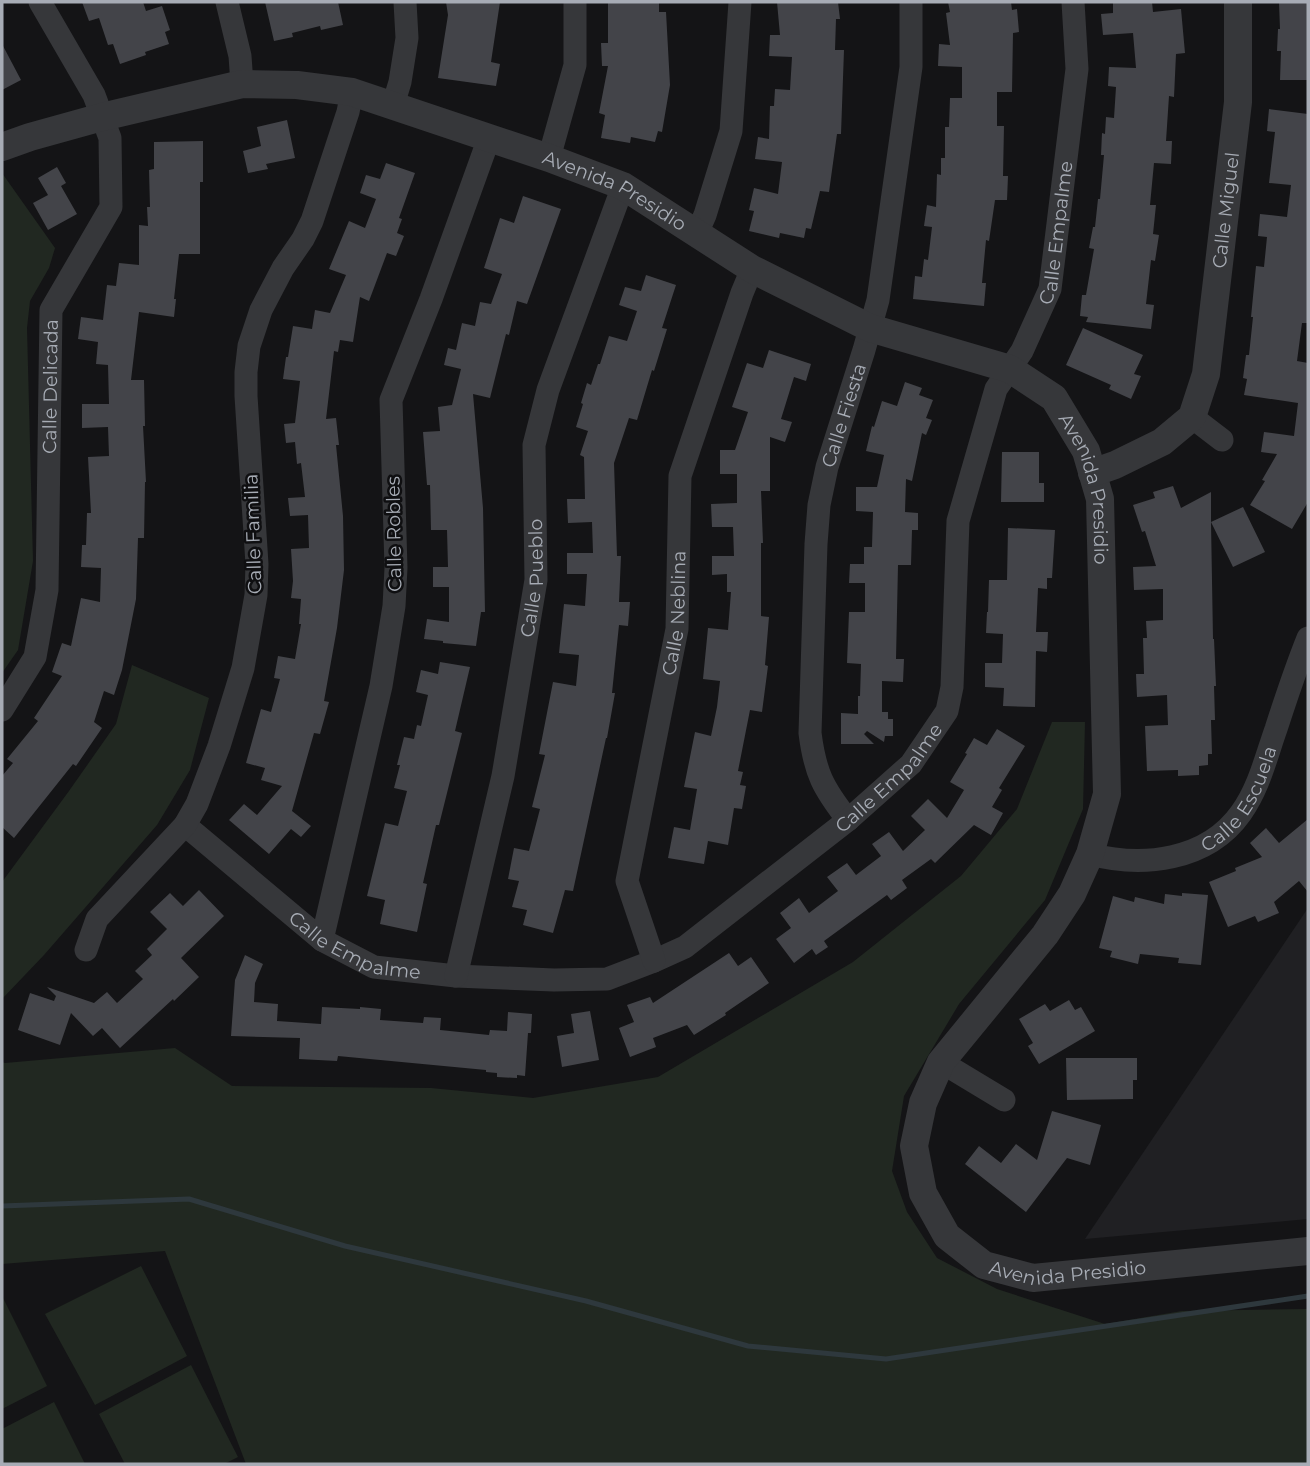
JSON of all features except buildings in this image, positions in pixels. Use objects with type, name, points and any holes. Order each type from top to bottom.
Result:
[{"type":"street","name":"Calle Delicada","points":[[2,710],[35,657],[47,590],[51,310],[111,207],[110,138],[94,95],[40,2]]},
{"type":"street","points":[[227,2],[240,56],[242,85]]},
{"type":"street","points":[[393,105],[400,82],[407,38],[405,2]]},
{"type":"street","points":[[549,158],[575,65],[575,2]]},
{"type":"street","points":[[697,233],[732,131],[740,2]]},
{"type":"street","name":"Calle Fiesta","points":[[848,820],[822,784],[813,760],[810,733],[818,505],[878,300],[911,67],[911,2]]},
{"type":"street","name":"Calle Empalme","points":[[185,825],[322,940],[374,967],[456,976],[607,979],[685,947],[848,820],[911,764],[947,711],[952,687],[958,521],[996,389],[1022,351],[1050,289],[1077,69],[1073,2]]},
{"type":"street","name":"Calle Miguel","points":[[1192,417],[1206,374],[1238,102],[1238,2]]},
{"type":"street","name":"Avenida Presidio","points":[[2,147],[102,117],[242,85],[297,85],[352,93],[549,158],[622,187],[752,269],[870,328],[1010,369],[1055,398],[1086,451],[1100,499],[1107,794],[1090,854],[1072,894],[1045,935],[941,1062],[923,1103],[914,1146],[923,1193],[947,1236],[984,1265],[1033,1278],[1308,1251]]},
{"type":"street","name":"Calle Familia","points":[[86,950],[97,919],[185,825],[197,804],[219,746],[243,668],[256,595],[257,564],[246,396],[249,346],[261,310],[283,268],[313,221],[352,93]]},
{"type":"street","name":"Calle Robles","points":[[322,940],[381,686],[394,606],[396,568],[391,400],[489,138]]},
{"type":"street","name":"Calle Pueblo","points":[[456,976],[503,776],[536,580],[534,445],[548,390],[622,187]]},
{"type":"street","name":"Calle Neblina","points":[[653,961],[627,881],[677,629],[680,476],[752,269]]},
{"type":"street","points":[[1092,473],[1162,442],[1192,417],[1222,440]]},
{"type":"street","name":"Calle Escuela","points":[[1090,854],[1112,860],[1170,857],[1196,849],[1230,827],[1253,793],[1261,774],[1308,638]]},
{"type":"street","points":[[941,1062],[1004,1100]]},
{"type":"shaded area","points":[[2,173],[55,248],[49,268],[30,301],[27,328],[33,561],[18,650],[2,673]]},
{"type":"shaded area","points":[[132,665],[209,698],[190,770],[157,825],[2,999],[2,882],[116,724]]},
{"type":"shaded area","points":[[1052,722],[1085,722],[1083,809],[1045,900],[959,1004],[904,1096],[892,1171],[907,1212],[937,1258],[997,1289],[1105,1324],[1182,1311],[1308,1309],[1308,1464],[246,1464],[165,1251],[2,1264],[2,1062],[175,1048],[232,1086],[431,1088],[533,1098],[658,1077],[853,962],[961,876],[1017,809]]},
{"type":"shaded area","points":[[1308,908],[1308,1219],[1085,1239]]},
{"type":"shaded area","points":[[141,1266],[187,1356],[95,1405],[45,1314]]},
{"type":"shaded area","points":[[2,1296],[47,1386],[2,1409]]},
{"type":"shaded area","points":[[191,1365],[238,1457],[224,1464],[125,1464],[99,1414]]},
{"type":"shaded area","points":[[54,1402],[85,1464],[2,1464],[2,1429]]},
{"type":"waterway","points":[[2,1206],[189,1199],[345,1246],[586,1301],[748,1346],[886,1359],[1308,1296]]}]
